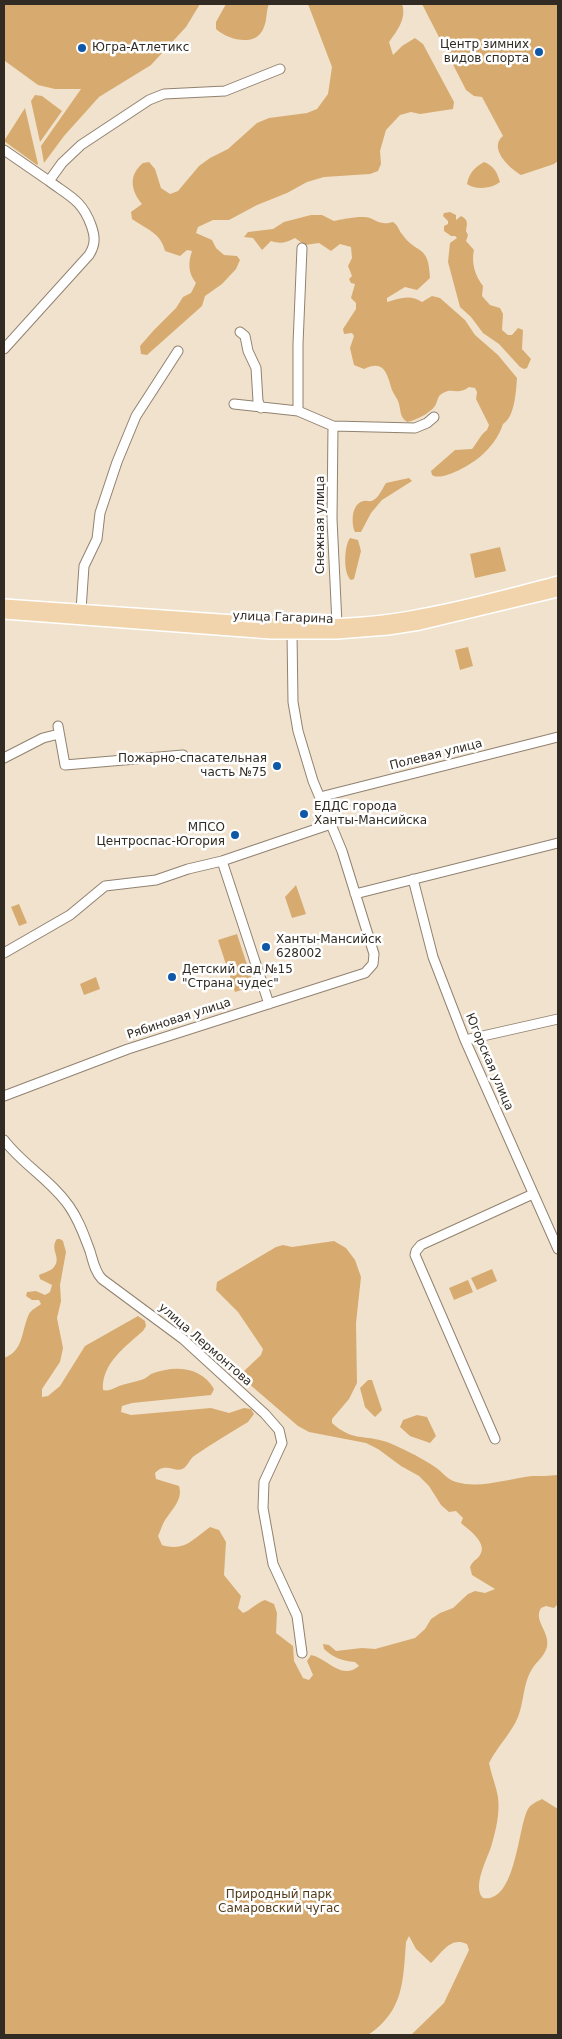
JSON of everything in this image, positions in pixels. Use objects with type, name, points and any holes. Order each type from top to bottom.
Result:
[{"type":"main road","name":"улица Гагарина","points":[[518,597],[558,582]]},
{"type":"main road","name":"улица Гагарина","points":[[4,605],[81,614],[292,629],[388,629],[420,624],[518,597],[558,590]]},
{"type":"main road","name":"улица Гагарина","points":[[4,613],[81,614]]},
{"type":"street","points":[[49,181],[62,163],[75,150],[149,100],[164,94],[225,91],[280,69]]},
{"type":"street","points":[[4,150],[82,206],[94,232],[95,243],[89,254],[4,349]]},
{"type":"street","points":[[298,411],[298,344],[302,248]]},
{"type":"street","points":[[240,332],[245,336],[248,351],[256,368],[258,401],[261,408]]},
{"type":"street","points":[[81,614],[84,566],[97,539],[100,512],[117,462],[136,416],[149,392],[178,351]]},
{"type":"street","points":[[234,404],[298,411],[333,426],[414,428],[434,418]]},
{"type":"street","name":"Снежная улица","points":[[333,426],[332,529],[337,629]]},
{"type":"street","points":[[292,629],[294,716],[302,748],[355,894],[558,843]]},
{"type":"street","points":[[4,758],[58,730],[65,765],[183,756]]},
{"type":"street","name":"Полевая улица","points":[[320,797],[558,737]]},
{"type":"street","points":[[4,953],[34,937],[78,908],[105,886],[149,882],[188,869],[222,861],[331,824]]},
{"type":"street","points":[[222,861],[269,1004]]},
{"type":"street","name":"Югорская улица","points":[[413,879],[433,957],[465,1040],[558,1249]]},
{"type":"street","name":"Рябиновая улица","points":[[4,1096],[128,1049],[364,973],[373,964],[374,954],[355,894]]},
{"type":"street","points":[[465,1040],[558,1019]]},
{"type":"street","name":"улица Лермонтова","points":[[4,1140],[20,1158],[54,1188],[69,1206],[81,1227],[102,1280],[183,1339],[265,1414],[279,1430],[282,1443],[264,1482],[263,1508],[273,1564],[296,1616],[302,1653]]},
{"type":"street","points":[[496,1439],[415,1256],[416,1251],[421,1245],[533,1194]]},
{"type":"green space","name":"Югра-Атлетикс","points":[[4,4],[200,4],[186,27],[151,65],[99,97],[64,136],[44,163],[41,146],[81,89],[55,89],[38,85],[4,62]]},
{"type":"green space","points":[[226,4],[269,4],[265,24],[260,34],[249,40],[242,40],[235,39],[216,29],[216,22]]},
{"type":"green space","points":[[308,4],[402,4],[402,19],[389,42],[393,55],[402,46],[415,38],[423,44],[454,102],[453,109],[420,114],[411,112],[400,115],[386,130],[380,151],[381,164],[378,171],[370,174],[324,177],[307,182],[229,220],[213,220],[198,227],[196,233],[212,240],[216,248],[224,255],[237,256],[240,260],[236,269],[222,284],[205,296],[202,306],[147,355],[141,354],[140,346],[176,308],[183,297],[191,293],[196,283],[191,275],[190,268],[192,251],[187,250],[180,256],[165,251],[156,236],[132,219],[131,212],[142,204],[135,194],[133,178],[135,173],[143,163],[149,162],[155,169],[161,188],[170,194],[178,191],[199,166],[228,149],[257,123],[269,118],[307,113],[317,109],[328,94],[332,67]]},
{"type":"green space","points":[[422,4],[558,4],[558,161],[521,175],[506,163],[499,152],[498,146],[503,136],[482,97],[474,96],[466,90]]},
{"type":"green space","points":[[35,95],[42,96],[62,111],[40,142],[31,101]]},
{"type":"green space","points":[[25,108],[38,164],[37,165],[4,141]]},
{"type":"green space","points":[[484,162],[495,170],[500,182],[484,188],[467,184],[473,171]]},
{"type":"green space","points":[[450,212],[456,215],[456,220],[461,216],[466,221],[468,235],[466,241],[474,250],[473,264],[483,286],[482,296],[490,305],[500,308],[503,314],[502,330],[508,335],[512,335],[518,328],[523,330],[522,349],[531,359],[527,368],[520,367],[499,344],[483,333],[471,317],[460,307],[448,262],[450,243],[457,238],[444,231],[444,226],[448,224],[448,221],[443,216],[444,213]]},
{"type":"green space","points":[[311,215],[322,215],[334,221],[362,217],[381,223],[395,223],[407,240],[424,254],[429,267],[430,278],[417,290],[405,287],[387,298],[387,302],[396,299],[414,298],[422,302],[432,296],[440,298],[465,320],[475,335],[498,355],[517,378],[514,403],[510,416],[503,424],[491,446],[471,463],[450,474],[437,477],[432,475],[431,471],[455,450],[472,449],[487,430],[489,425],[476,399],[477,392],[475,388],[469,387],[461,391],[446,391],[441,394],[430,411],[407,422],[402,416],[384,369],[371,366],[364,369],[354,365],[350,348],[354,336],[352,333],[344,334],[343,329],[356,309],[356,303],[351,298],[355,284],[351,283],[349,279],[352,276],[348,266],[352,258],[351,247],[340,244],[331,251],[319,243],[305,245],[295,238],[283,242],[271,241],[262,250],[253,238],[244,237],[248,232],[273,229],[284,222]]},
{"type":"green space","points":[[409,478],[412,481],[382,500],[371,513],[361,532],[355,532],[353,514],[360,503],[375,499],[386,483]]},
{"type":"green space","points":[[350,538],[358,540],[361,551],[354,579],[351,580],[348,577],[345,560],[346,547]]},
{"type":"green space","points":[[500,547],[506,571],[475,578],[470,554]]},
{"type":"green space","points":[[468,647],[473,666],[460,670],[455,650]]},
{"type":"green space","points":[[296,885],[306,914],[292,918],[285,897]]},
{"type":"green space","points":[[19,904],[27,923],[19,926],[11,907]]},
{"type":"green space","points":[[237,934],[254,986],[235,992],[218,940]]},
{"type":"green space","points":[[96,977],[100,989],[84,995],[80,984]]},
{"type":"green space","name":"Природный парк Самаровский чугас","points":[[57,1239],[63,1241],[66,1252],[60,1285],[61,1301],[57,1318],[63,1348],[60,1362],[42,1389],[42,1397],[48,1396],[60,1386],[85,1346],[138,1316],[145,1321],[146,1326],[143,1331],[122,1349],[110,1364],[103,1381],[103,1390],[110,1390],[142,1380],[151,1374],[169,1369],[194,1372],[209,1381],[214,1389],[211,1395],[132,1403],[122,1406],[121,1412],[131,1415],[211,1408],[229,1413],[244,1408],[251,1409],[254,1414],[248,1422],[194,1456],[184,1468],[178,1470],[163,1468],[155,1473],[156,1479],[179,1486],[180,1491],[177,1502],[165,1520],[158,1536],[162,1545],[177,1547],[193,1540],[210,1527],[219,1530],[226,1542],[224,1575],[241,1596],[238,1608],[243,1613],[265,1600],[274,1604],[277,1613],[276,1633],[293,1646],[294,1661],[303,1678],[309,1680],[313,1675],[307,1661],[311,1655],[340,1670],[352,1670],[359,1666],[355,1662],[342,1660],[331,1655],[324,1649],[323,1644],[329,1645],[336,1651],[362,1648],[375,1649],[415,1638],[425,1629],[431,1619],[453,1608],[468,1594],[475,1591],[485,1593],[495,1589],[472,1575],[470,1567],[479,1557],[482,1550],[480,1541],[461,1523],[463,1518],[456,1511],[449,1512],[441,1505],[429,1486],[419,1476],[366,1443],[309,1432],[298,1426],[243,1378],[243,1372],[261,1355],[263,1349],[238,1312],[216,1290],[217,1282],[276,1247],[283,1245],[292,1247],[334,1241],[346,1248],[355,1260],[361,1277],[356,1323],[357,1383],[349,1399],[332,1419],[332,1423],[346,1433],[387,1442],[405,1450],[456,1482],[484,1484],[532,1476],[558,1475],[558,1604],[554,1608],[546,1606],[541,1608],[539,1617],[546,1636],[547,1647],[529,1674],[520,1711],[515,1723],[489,1763],[498,1797],[498,1816],[491,1847],[481,1873],[479,1887],[483,1898],[494,1897],[502,1890],[514,1864],[524,1820],[529,1807],[542,1799],[558,1809],[558,2035],[411,2035],[444,2003],[469,1950],[467,1944],[456,1942],[447,1947],[431,1963],[416,1949],[409,1936],[406,1942],[402,1982],[395,2005],[389,2016],[380,2026],[368,2035],[4,2035],[4,1358],[15,1351],[21,1340],[29,1314],[41,1304],[39,1300],[32,1300],[26,1296],[27,1292],[36,1291],[45,1295],[50,1292],[52,1285],[40,1279],[39,1275],[51,1270],[56,1264],[54,1246]]},
{"type":"green space","points":[[492,1269],[497,1281],[477,1290],[471,1278]]},
{"type":"green space","points":[[468,1280],[473,1292],[454,1300],[449,1288]]},
{"type":"green space","points":[[368,1380],[372,1380],[382,1410],[375,1417],[365,1407],[360,1388]]},
{"type":"green space","points":[[417,1415],[427,1417],[436,1436],[430,1443],[410,1436],[400,1427],[403,1420]]},
{"type":"place","name":"Югра-Атлетикс","points":[[82,48]]},
{"type":"place","name":"Центр зимних видов спорта","points":[[539,52]]},
{"type":"place","name":"Пожарно-спасательная часть №75","points":[[277,766]]},
{"type":"place","name":"ЕДДС города Ханты-Мансийска","points":[[304,814]]},
{"type":"place","name":"МПСО Центроспас-Югория","points":[[235,835]]},
{"type":"place","name":"Ханты-Мансийск 628002","points":[[266,947]]},
{"type":"place","name":"Детский сад №15 \"Страна чудес\"","points":[[172,977]]}]
